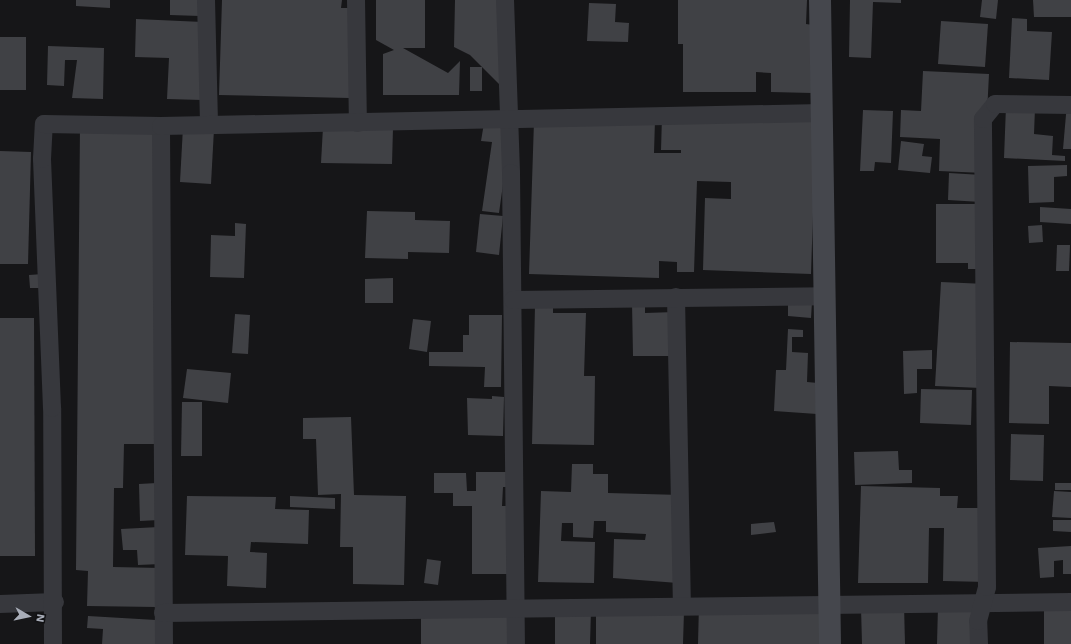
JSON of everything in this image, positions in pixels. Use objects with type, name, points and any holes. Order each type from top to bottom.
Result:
[{"type":"main road","points":[[820,0],[830,644]]},
{"type":"street","points":[[206,0],[209,125]]},
{"type":"street","points":[[356,0],[358,123]]},
{"type":"street","points":[[505,0],[509,120],[516,644]]},
{"type":"street","points":[[979,644],[978,621],[987,587],[983,119],[995,104],[1071,105]]},
{"type":"street","points":[[53,644],[55,602],[52,408],[42,159],[44,124],[161,126],[822,113]]},
{"type":"street","points":[[161,126],[164,644]]},
{"type":"street","points":[[512,300],[825,296]]},
{"type":"street","points":[[676,297],[682,604]]},
{"type":"street","points":[[0,604],[55,602]]},
{"type":"street","points":[[164,613],[516,609],[682,604],[830,606],[984,602],[1071,602]]},
{"type":"building","points":[[76,0],[110,0],[110,8],[76,6]]},
{"type":"building","points":[[170,0],[200,0],[200,16],[170,15]]},
{"type":"building","points":[[222,0],[342,0],[341,8],[352,8],[349,98],[219,95]]},
{"type":"building","points":[[376,0],[425,0],[425,48],[403,48],[448,73],[460,61],[459,95],[383,95],[383,54],[394,50],[376,40]]},
{"type":"building","points":[[455,0],[501,0],[501,86],[470,55],[454,47]]},
{"type":"building","points":[[678,0],[807,0],[806,24],[813,25],[812,93],[771,92],[771,73],[756,72],[756,92],[683,92],[683,44],[678,44]]},
{"type":"building","points":[[850,0],[901,0],[901,3],[873,2],[871,58],[849,57]]},
{"type":"building","points":[[982,0],[998,0],[996,19],[980,17]]},
{"type":"building","points":[[1033,0],[1071,0],[1071,17],[1034,17]]},
{"type":"building","points":[[589,3],[616,4],[615,22],[629,23],[628,42],[587,41]]},
{"type":"building","points":[[1012,18],[1027,19],[1027,31],[1052,32],[1049,80],[1009,78]]},
{"type":"building","points":[[136,19],[203,22],[202,100],[167,99],[169,58],[135,57]]},
{"type":"building","points":[[941,21],[988,24],[985,67],[938,64]]},
{"type":"building","points":[[0,37],[26,37],[26,90],[0,90]]},
{"type":"building","points":[[48,46],[104,48],[103,99],[72,98],[77,60],[65,60],[64,86],[47,85]]},
{"type":"building","points":[[470,67],[482,67],[482,91],[470,91]]},
{"type":"building","points":[[923,71],[989,74],[984,173],[939,171],[940,139],[900,137],[901,110],[921,111]]},
{"type":"building","points":[[1067,103],[1071,104],[1071,149],[1063,149]]},
{"type":"building","points":[[1006,106],[1035,108],[1034,134],[1053,136],[1052,155],[1065,156],[1065,161],[1004,158]]},
{"type":"building","points":[[863,110],[893,111],[891,163],[875,162],[874,171],[860,171]]},
{"type":"building","points":[[662,116],[816,121],[811,274],[703,270],[705,198],[731,199],[731,182],[697,181],[694,272],[677,272],[677,262],[659,261],[659,278],[529,274],[534,121],[655,120],[654,153],[681,153],[681,150],[661,150]]},
{"type":"building","points":[[484,123],[511,127],[499,213],[482,211],[492,142],[481,141]]},
{"type":"building","points":[[80,125],[158,126],[155,444],[124,444],[123,488],[114,488],[113,567],[161,568],[156,607],[87,606],[88,571],[76,570]]},
{"type":"building","points":[[183,127],[214,129],[211,184],[180,182]]},
{"type":"building","points":[[323,127],[393,128],[392,164],[321,163]]},
{"type":"building","points":[[901,141],[924,144],[922,156],[932,157],[930,173],[898,170]]},
{"type":"building","points":[[0,151],[31,152],[28,264],[0,264]]},
{"type":"building","points":[[1067,165],[1067,176],[1054,177],[1054,202],[1029,203],[1028,166]]},
{"type":"building","points":[[949,173],[982,175],[981,202],[948,200]]},
{"type":"building","points":[[936,204],[988,204],[980,269],[968,269],[968,263],[936,263]]},
{"type":"building","points":[[1040,207],[1071,209],[1071,224],[1040,222]]},
{"type":"building","points":[[367,211],[415,212],[415,220],[450,221],[449,253],[408,252],[408,259],[365,258]]},
{"type":"building","points":[[480,214],[503,216],[499,255],[476,252]]},
{"type":"building","points":[[235,223],[246,224],[244,278],[210,277],[211,235],[235,236]]},
{"type":"building","points":[[1042,225],[1043,242],[1029,243],[1028,226]]},
{"type":"building","points":[[1057,245],[1070,245],[1069,271],[1056,271]]},
{"type":"building","points":[[43,274],[44,288],[30,288],[29,275]]},
{"type":"building","points":[[393,278],[393,303],[365,303],[365,279]]},
{"type":"building","points":[[941,282],[986,284],[981,388],[935,386]]},
{"type":"building","points":[[788,301],[812,302],[811,318],[788,316]]},
{"type":"building","points":[[632,303],[645,303],[645,313],[675,312],[675,356],[633,356]]},
{"type":"building","points":[[535,305],[553,305],[553,313],[586,313],[584,376],[595,376],[594,445],[532,444]]},
{"type":"building","points":[[235,314],[250,315],[248,354],[232,353]]},
{"type":"building","points":[[469,315],[502,315],[501,387],[484,387],[485,367],[429,366],[429,352],[463,352],[463,335],[469,335]]},
{"type":"building","points":[[0,318],[34,318],[35,556],[0,556]]},
{"type":"building","points":[[413,319],[431,321],[427,352],[409,349]]},
{"type":"building","points":[[788,329],[803,330],[803,337],[792,337],[792,352],[808,353],[807,382],[818,383],[817,414],[774,411],[776,370],[786,370]]},
{"type":"building","points":[[1010,342],[1071,343],[1071,387],[1049,386],[1049,424],[1009,423]]},
{"type":"building","points":[[932,350],[932,369],[917,369],[917,393],[904,394],[903,351]]},
{"type":"building","points":[[187,369],[231,373],[228,403],[183,398]]},
{"type":"building","points":[[921,389],[972,390],[971,425],[920,423]]},
{"type":"building","points":[[492,396],[504,397],[503,436],[468,435],[467,398],[492,399]]},
{"type":"building","points":[[182,402],[202,402],[202,456],[181,456]]},
{"type":"building","points":[[351,417],[354,495],[406,496],[404,585],[353,584],[353,547],[340,547],[341,494],[318,495],[316,439],[303,439],[303,418]]},
{"type":"building","points":[[1011,434],[1044,435],[1043,481],[1010,480]]},
{"type":"building","points":[[898,451],[899,470],[912,470],[912,483],[855,485],[854,452]]},
{"type":"building","points":[[572,464],[593,464],[593,474],[608,474],[608,493],[681,495],[678,583],[613,578],[614,539],[645,540],[646,534],[606,532],[606,521],[594,521],[593,538],[573,537],[573,523],[562,523],[561,541],[595,542],[594,583],[538,582],[541,491],[571,492]]},
{"type":"building","points":[[476,472],[510,472],[510,487],[503,487],[502,506],[513,506],[514,574],[472,574],[472,506],[453,506],[453,493],[434,493],[434,473],[466,473],[467,491],[476,491]]},
{"type":"building","points":[[157,483],[159,520],[140,521],[139,484]]},
{"type":"building","points":[[1055,483],[1071,483],[1071,490],[1055,490]]},
{"type":"building","points":[[861,486],[940,488],[940,496],[958,496],[957,508],[989,508],[987,582],[943,581],[944,528],[929,528],[928,583],[858,583]]},
{"type":"building","points":[[1054,491],[1071,492],[1071,518],[1052,517]]},
{"type":"building","points":[[187,496],[276,497],[275,509],[309,510],[308,544],[251,542],[250,552],[267,553],[266,588],[227,586],[228,556],[185,555]]},
{"type":"building","points":[[290,496],[335,498],[335,509],[290,507]]},
{"type":"building","points":[[1053,520],[1071,520],[1071,532],[1053,531]]},
{"type":"building","points":[[774,522],[776,532],[751,535],[751,524]]},
{"type":"building","points":[[159,527],[161,564],[138,565],[137,550],[123,550],[121,529]]},
{"type":"building","points":[[1071,546],[1071,574],[1063,574],[1063,560],[1054,561],[1054,577],[1040,578],[1038,548]]},
{"type":"building","points":[[427,559],[441,561],[438,585],[424,583]]},
{"type":"building","points":[[699,604],[824,606],[824,644],[698,644]]},
{"type":"building","points":[[1044,604],[1071,604],[1071,644],[1044,644]]},
{"type":"building","points":[[904,605],[905,644],[862,644],[861,607]]},
{"type":"building","points":[[938,606],[980,606],[979,644],[937,644]]},
{"type":"building","points":[[421,609],[513,611],[513,644],[421,644]]},
{"type":"building","points":[[555,610],[591,610],[590,644],[555,644]]},
{"type":"building","points":[[596,611],[684,611],[683,644],[596,644]]},
{"type":"building","points":[[88,616],[156,620],[155,644],[102,644],[103,629],[87,628]]}]
